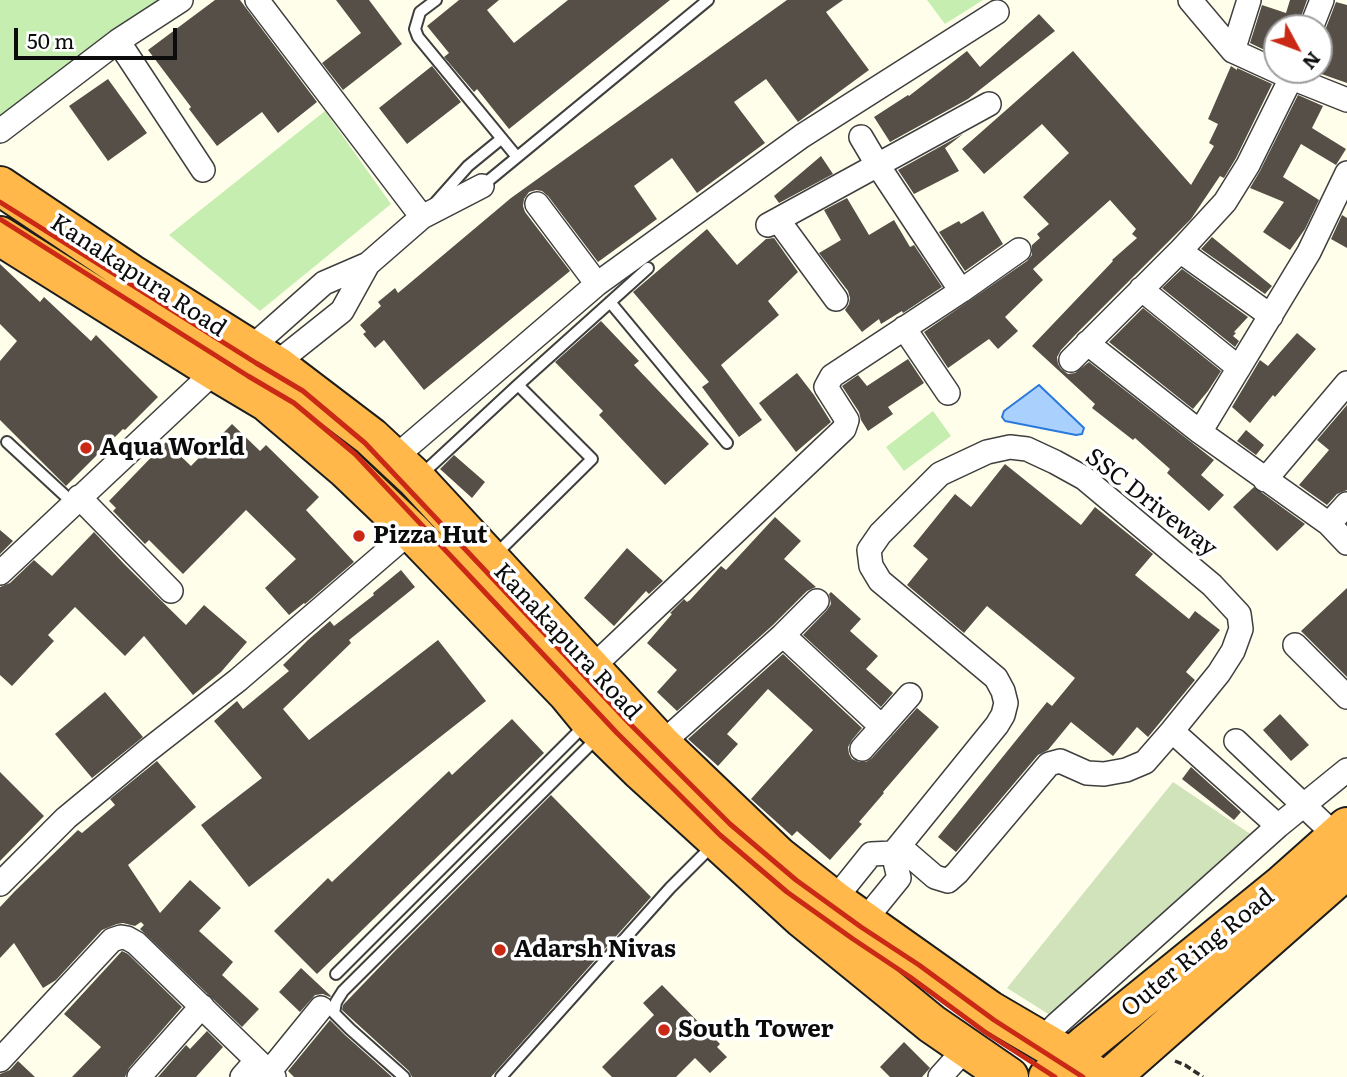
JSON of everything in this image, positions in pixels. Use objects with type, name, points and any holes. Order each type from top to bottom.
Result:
[{"type":"highway","name":"Kanakapura Road","points":[[0,186],[131,274],[266,358],[371,437],[491,559],[588,704],[640,770],[803,918],[932,1024],[1009,1077]]},
{"type":"highway","name":"Kanakapura Road","points":[[0,236],[267,402],[346,469],[588,704],[661,744],[778,856],[849,910],[1064,1063]]},
{"type":"highway","name":"Outer Ring Road","points":[[1064,1063],[1283,884],[1343,844]]},
{"type":"highway","name":"Outer Ring Road","points":[[1111,1077],[1343,844]]},
{"type":"street","points":[[0,131],[118,41],[181,0]]},
{"type":"street","points":[[257,0],[422,217]]},
{"type":"street","points":[[1190,0],[1233,51],[1263,62]]},
{"type":"street","points":[[1233,51],[1249,0]]},
{"type":"street","points":[[405,469],[604,293],[802,136],[997,12]]},
{"type":"street","points":[[118,41],[203,170]]},
{"type":"street","points":[[1071,360],[1225,202],[1248,165],[1289,84]]},
{"type":"street","points":[[1314,84],[1347,100]]},
{"type":"street","points":[[836,299],[773,223],[989,104]]},
{"type":"street","points":[[861,137],[961,291]]},
{"type":"street","points":[[1200,432],[1309,252],[1347,173]]},
{"type":"street","points":[[368,264],[342,311],[288,354],[266,358],[262,338],[324,282],[368,264],[422,217],[482,186]]},
{"type":"street","points":[[537,204],[604,293]]},
{"type":"street","points":[[588,704],[844,429],[847,420],[825,387],[832,376],[1019,250]]},
{"type":"street","points":[[1180,251],[1270,316]]},
{"type":"street","points":[[1141,289],[1239,368]]},
{"type":"street","points":[[904,328],[948,393]]},
{"type":"street","points":[[1087,343],[1200,432],[1329,524],[1347,542]]},
{"type":"street","points":[[0,573],[215,371]]},
{"type":"street","points":[[1265,480],[1347,383]]},
{"type":"street","name":"SSC Driveway","points":[[1010,447],[1027,449],[1084,478],[1212,585],[1239,614],[1241,629],[1233,651],[1219,673],[1145,762],[1126,770],[1104,774],[1087,773],[1060,761],[1049,764],[948,881],[935,877],[896,850],[997,725],[1006,703],[996,678],[880,581],[871,566],[869,550],[880,534],[940,474],[987,452],[1010,447]]},
{"type":"street","points":[[76,500],[171,591]]},
{"type":"street","points":[[1329,524],[1347,504]]},
{"type":"street","points":[[0,884],[66,818],[238,680],[411,531]]},
{"type":"street","points":[[661,744],[817,601]]},
{"type":"street","points":[[783,635],[882,727]]},
{"type":"street","points":[[1295,645],[1347,697]]},
{"type":"street","points":[[862,749],[910,695]]},
{"type":"street","points":[[1172,731],[1278,826]]},
{"type":"street","points":[[1236,741],[1343,844]]},
{"type":"street","points":[[1064,1063],[1056,1025],[1278,826],[1347,770]]},
{"type":"street","points":[[896,850],[899,878],[849,910],[871,854],[896,850]]},
{"type":"street","points":[[0,1060],[112,940],[121,937],[136,943],[202,1006],[260,1072],[321,1008]]},
{"type":"street","points":[[139,1077],[202,1006]]},
{"type":"street","points":[[940,1077],[966,1048]]},
{"type":"lane","points":[[436,0],[420,12],[415,29],[418,37],[517,157]]},
{"type":"lane","points":[[482,186],[708,0]]},
{"type":"lane","points":[[422,217],[468,166],[501,139]]},
{"type":"lane","points":[[405,469],[518,385],[604,293],[648,268]]},
{"type":"lane","points":[[604,293],[727,443]]},
{"type":"lane","points":[[491,559],[592,458],[518,385]]},
{"type":"lane","points":[[7,442],[76,500]]},
{"type":"lane","points":[[336,974],[588,704]]},
{"type":"lane","points":[[404,1077],[334,1013],[336,1002],[588,704]]},
{"type":"lane","points":[[500,1077],[670,888],[717,840]]},
{"type":"path","points":[[1174,1061],[1203,1077]]},
{"type":"green space","points":[[0,0],[164,0],[0,117]]},
{"type":"green space","points":[[927,0],[983,0],[945,24]]},
{"type":"green space","points":[[325,111],[391,204],[260,311],[169,235]]},
{"type":"green space","points":[[933,411],[951,436],[904,471],[886,447]]},
{"type":"green space","points":[[1173,782],[1255,837],[1050,1015],[1007,988]]},
{"type":"water","points":[[1039,385],[1084,428],[1082,434],[1005,421],[1002,417],[1004,411]]},
{"type":"building","points":[[215,0],[240,0],[317,102],[278,133],[262,112],[217,146],[148,50]]},
{"type":"building","points":[[336,0],[369,0],[402,44],[343,90],[322,63],[361,33]]},
{"type":"building","points":[[459,0],[499,0],[487,10],[514,43],[568,0],[670,0],[509,129],[477,89],[474,92],[444,57],[449,53],[427,26]]},
{"type":"building","points":[[787,0],[843,0],[826,12],[869,70],[798,122],[766,79],[734,102],[765,143],[697,193],[672,158],[634,186],[657,219],[598,262],[548,196],[542,191],[529,192],[524,199],[525,212],[570,271],[424,390],[384,340],[375,348],[363,334],[366,332],[360,325],[381,306],[378,302],[395,288],[398,293],[511,198]]},
{"type":"building","points":[[1290,0],[1307,0],[1302,14],[1263,14],[1263,49],[1250,43],[1262,5],[1286,13]]},
{"type":"building","points":[[1336,2],[1347,5],[1347,83],[1333,78],[1331,14]]},
{"type":"building","points":[[1039,14],[1055,31],[968,99],[890,142],[874,117],[909,96],[967,51],[980,67]]},
{"type":"building","points":[[1073,51],[1191,185],[1214,146],[1209,143],[1218,124],[1208,119],[1231,66],[1263,80],[1263,84],[1272,84],[1224,178],[1220,176],[1191,219],[1076,334],[1057,357],[1061,369],[1068,374],[1075,373],[1089,362],[1214,460],[1201,475],[1224,495],[1209,511],[1167,473],[1170,469],[1135,438],[1133,440],[1092,408],[1095,404],[1032,346],[1112,260],[1137,238],[1132,234],[1136,229],[1110,200],[1033,269],[1043,280],[1005,317],[1018,331],[998,349],[989,339],[948,368],[924,332],[1032,255],[1032,245],[1040,238],[1037,234],[1049,224],[1023,197],[1069,153],[1042,124],[984,174],[962,149]]},
{"type":"building","points":[[432,66],[461,102],[407,144],[379,108]]},
{"type":"building","points":[[108,79],[147,133],[108,161],[69,106]]},
{"type":"building","points":[[1298,95],[1323,106],[1312,128],[1346,149],[1336,165],[1301,144],[1283,177],[1319,200],[1305,229],[1290,250],[1263,232],[1284,202],[1250,188]]},
{"type":"building","points":[[963,134],[945,148],[959,171],[914,194],[898,170]]},
{"type":"building","points":[[821,156],[833,174],[779,203],[774,196]]},
{"type":"building","points":[[847,198],[869,235],[894,220],[910,247],[914,245],[942,287],[903,313],[902,311],[881,324],[879,319],[862,332],[845,310],[850,298],[848,291],[819,253],[841,240],[824,210]]},
{"type":"building","points":[[983,211],[1003,244],[965,271],[939,232],[959,221],[961,224]]},
{"type":"building","points":[[1342,215],[1347,218],[1347,248],[1331,239]]},
{"type":"building","points":[[707,229],[737,265],[766,239],[774,238],[798,272],[768,301],[779,315],[721,365],[762,420],[739,437],[702,387],[709,382],[633,292]]},
{"type":"building","points":[[1212,237],[1272,286],[1265,294],[1201,249]]},
{"type":"building","points":[[0,264],[40,302],[44,297],[91,341],[96,335],[158,397],[66,486],[0,420],[0,361],[17,341],[0,324]]},
{"type":"building","points":[[1182,269],[1248,317],[1234,332],[1236,333],[1233,336],[1239,341],[1235,347],[1162,288]]},
{"type":"building","points":[[1143,308],[1221,371],[1193,409],[1109,342]]},
{"type":"building","points":[[601,321],[639,361],[634,365],[709,444],[665,485],[599,415],[603,411],[555,362]]},
{"type":"building","points":[[1297,333],[1316,349],[1250,423],[1232,407],[1260,360],[1268,366]]},
{"type":"building","points":[[908,359],[924,383],[888,407],[893,414],[868,431],[842,386],[858,375],[867,386]]},
{"type":"building","points":[[797,373],[831,422],[796,452],[759,403]]},
{"type":"building","points":[[1347,405],[1347,490],[1337,494],[1327,505],[1299,485],[1329,450],[1317,440]]},
{"type":"building","points":[[232,424],[260,451],[266,445],[319,497],[306,510],[354,562],[289,615],[265,588],[296,559],[246,510],[183,574],[149,540],[145,544],[113,511],[116,508],[109,501],[166,442],[191,466]]},
{"type":"building","points":[[1246,430],[1264,445],[1256,455],[1237,441]]},
{"type":"building","points":[[454,455],[485,482],[472,498],[440,469]]},
{"type":"building","points":[[1005,464],[1081,525],[1095,507],[1153,554],[1135,575],[1189,619],[1195,611],[1220,630],[1186,672],[1195,680],[1148,737],[1137,727],[1113,756],[1071,722],[1048,750],[1038,755],[956,852],[938,837],[1047,702],[1052,706],[1075,678],[987,606],[964,633],[907,585],[928,559],[913,546],[955,494],[971,507]]},
{"type":"building","points":[[1254,487],[1305,524],[1277,551],[1233,507]]},
{"type":"building","points":[[775,517],[801,541],[784,559],[816,587],[807,591],[677,711],[657,692],[677,670],[647,643],[684,599],[687,602],[690,600],[721,566],[726,570]]},
{"type":"building","points":[[0,530],[13,541],[0,554]]},
{"type":"building","points":[[94,532],[186,625],[204,605],[247,642],[221,672],[193,695],[144,636],[125,656],[75,607],[48,635],[54,641],[12,686],[0,675],[0,587],[10,583],[34,560],[52,576]]},
{"type":"building","points":[[627,548],[663,581],[649,594],[646,591],[614,626],[584,598]]},
{"type":"building","points":[[401,570],[415,587],[349,640],[351,643],[283,709],[309,740],[438,640],[486,701],[249,887],[201,825],[262,778],[214,721],[237,701],[243,709],[289,671],[283,665],[308,640],[330,621],[334,626]]},
{"type":"building","points":[[1347,588],[1347,677],[1301,631]]},
{"type":"building","points":[[831,592],[861,619],[850,631],[878,656],[866,669],[893,693],[881,707],[803,635],[831,604]]},
{"type":"building","points":[[783,654],[862,728],[848,747],[852,759],[866,762],[872,758],[917,708],[939,727],[883,792],[859,822],[862,824],[830,860],[797,831],[792,836],[751,799],[813,730],[768,689],[727,734],[738,744],[718,766],[688,739]]},
{"type":"building","points":[[105,692],[143,737],[92,778],[55,734]]},
{"type":"building","points":[[1280,714],[1309,745],[1291,761],[1263,730]]},
{"type":"building","points":[[512,719],[544,753],[317,974],[274,931],[328,878],[332,882],[449,771],[452,775]]},
{"type":"building","points":[[157,761],[196,807],[128,865],[160,913],[190,880],[221,908],[199,931],[233,962],[222,975],[259,1009],[242,1027],[140,929],[144,925],[141,922],[135,926],[117,924],[102,930],[56,980],[43,988],[14,943],[0,958],[0,907],[78,830],[82,833],[115,805],[110,799]]},
{"type":"building","points":[[1191,767],[1241,812],[1234,820],[1182,779]]},
{"type":"building","points":[[0,772],[44,816],[0,861]]},
{"type":"building","name":"Adarsh Nivas","points":[[551,795],[651,897],[491,1077],[412,1077],[409,1071],[342,1010],[343,1005]]},
{"type":"building","points":[[122,951],[182,1007],[129,1068],[125,1077],[72,1077],[101,1047],[64,1014]]},
{"type":"building","points":[[301,968],[331,996],[315,995],[300,1012],[279,992]]},
{"type":"building","name":"South Tower","points":[[662,985],[720,1044],[717,1047],[727,1057],[710,1073],[695,1058],[676,1077],[612,1077],[602,1067],[654,1015],[643,1003]]},
{"type":"building","points":[[330,1020],[392,1077],[294,1077],[288,1071]]},
{"type":"building","points":[[207,1031],[223,1047],[196,1077],[158,1077],[186,1045],[190,1049]]},
{"type":"building","points":[[904,1042],[930,1068],[922,1077],[890,1077],[880,1067]]},
{"type":"building","points":[[18,1061],[35,1077],[0,1077],[0,1074],[10,1070]]},
{"type":"railway","points":[[0,202],[303,391],[365,443],[628,722],[730,824],[796,880],[861,927],[994,1020],[1083,1077]]},
{"type":"railway","points":[[0,219],[294,403],[355,454],[617,733],[720,835],[787,892],[985,1032],[1055,1077]]},
{"type":"place","name":"Aqua World","points":[[86,448]]},
{"type":"place","name":"Pizza Hut","points":[[359,536]]},
{"type":"place","name":"Adarsh Nivas","points":[[500,950]]},
{"type":"place","name":"South Tower","points":[[664,1030]]}]
